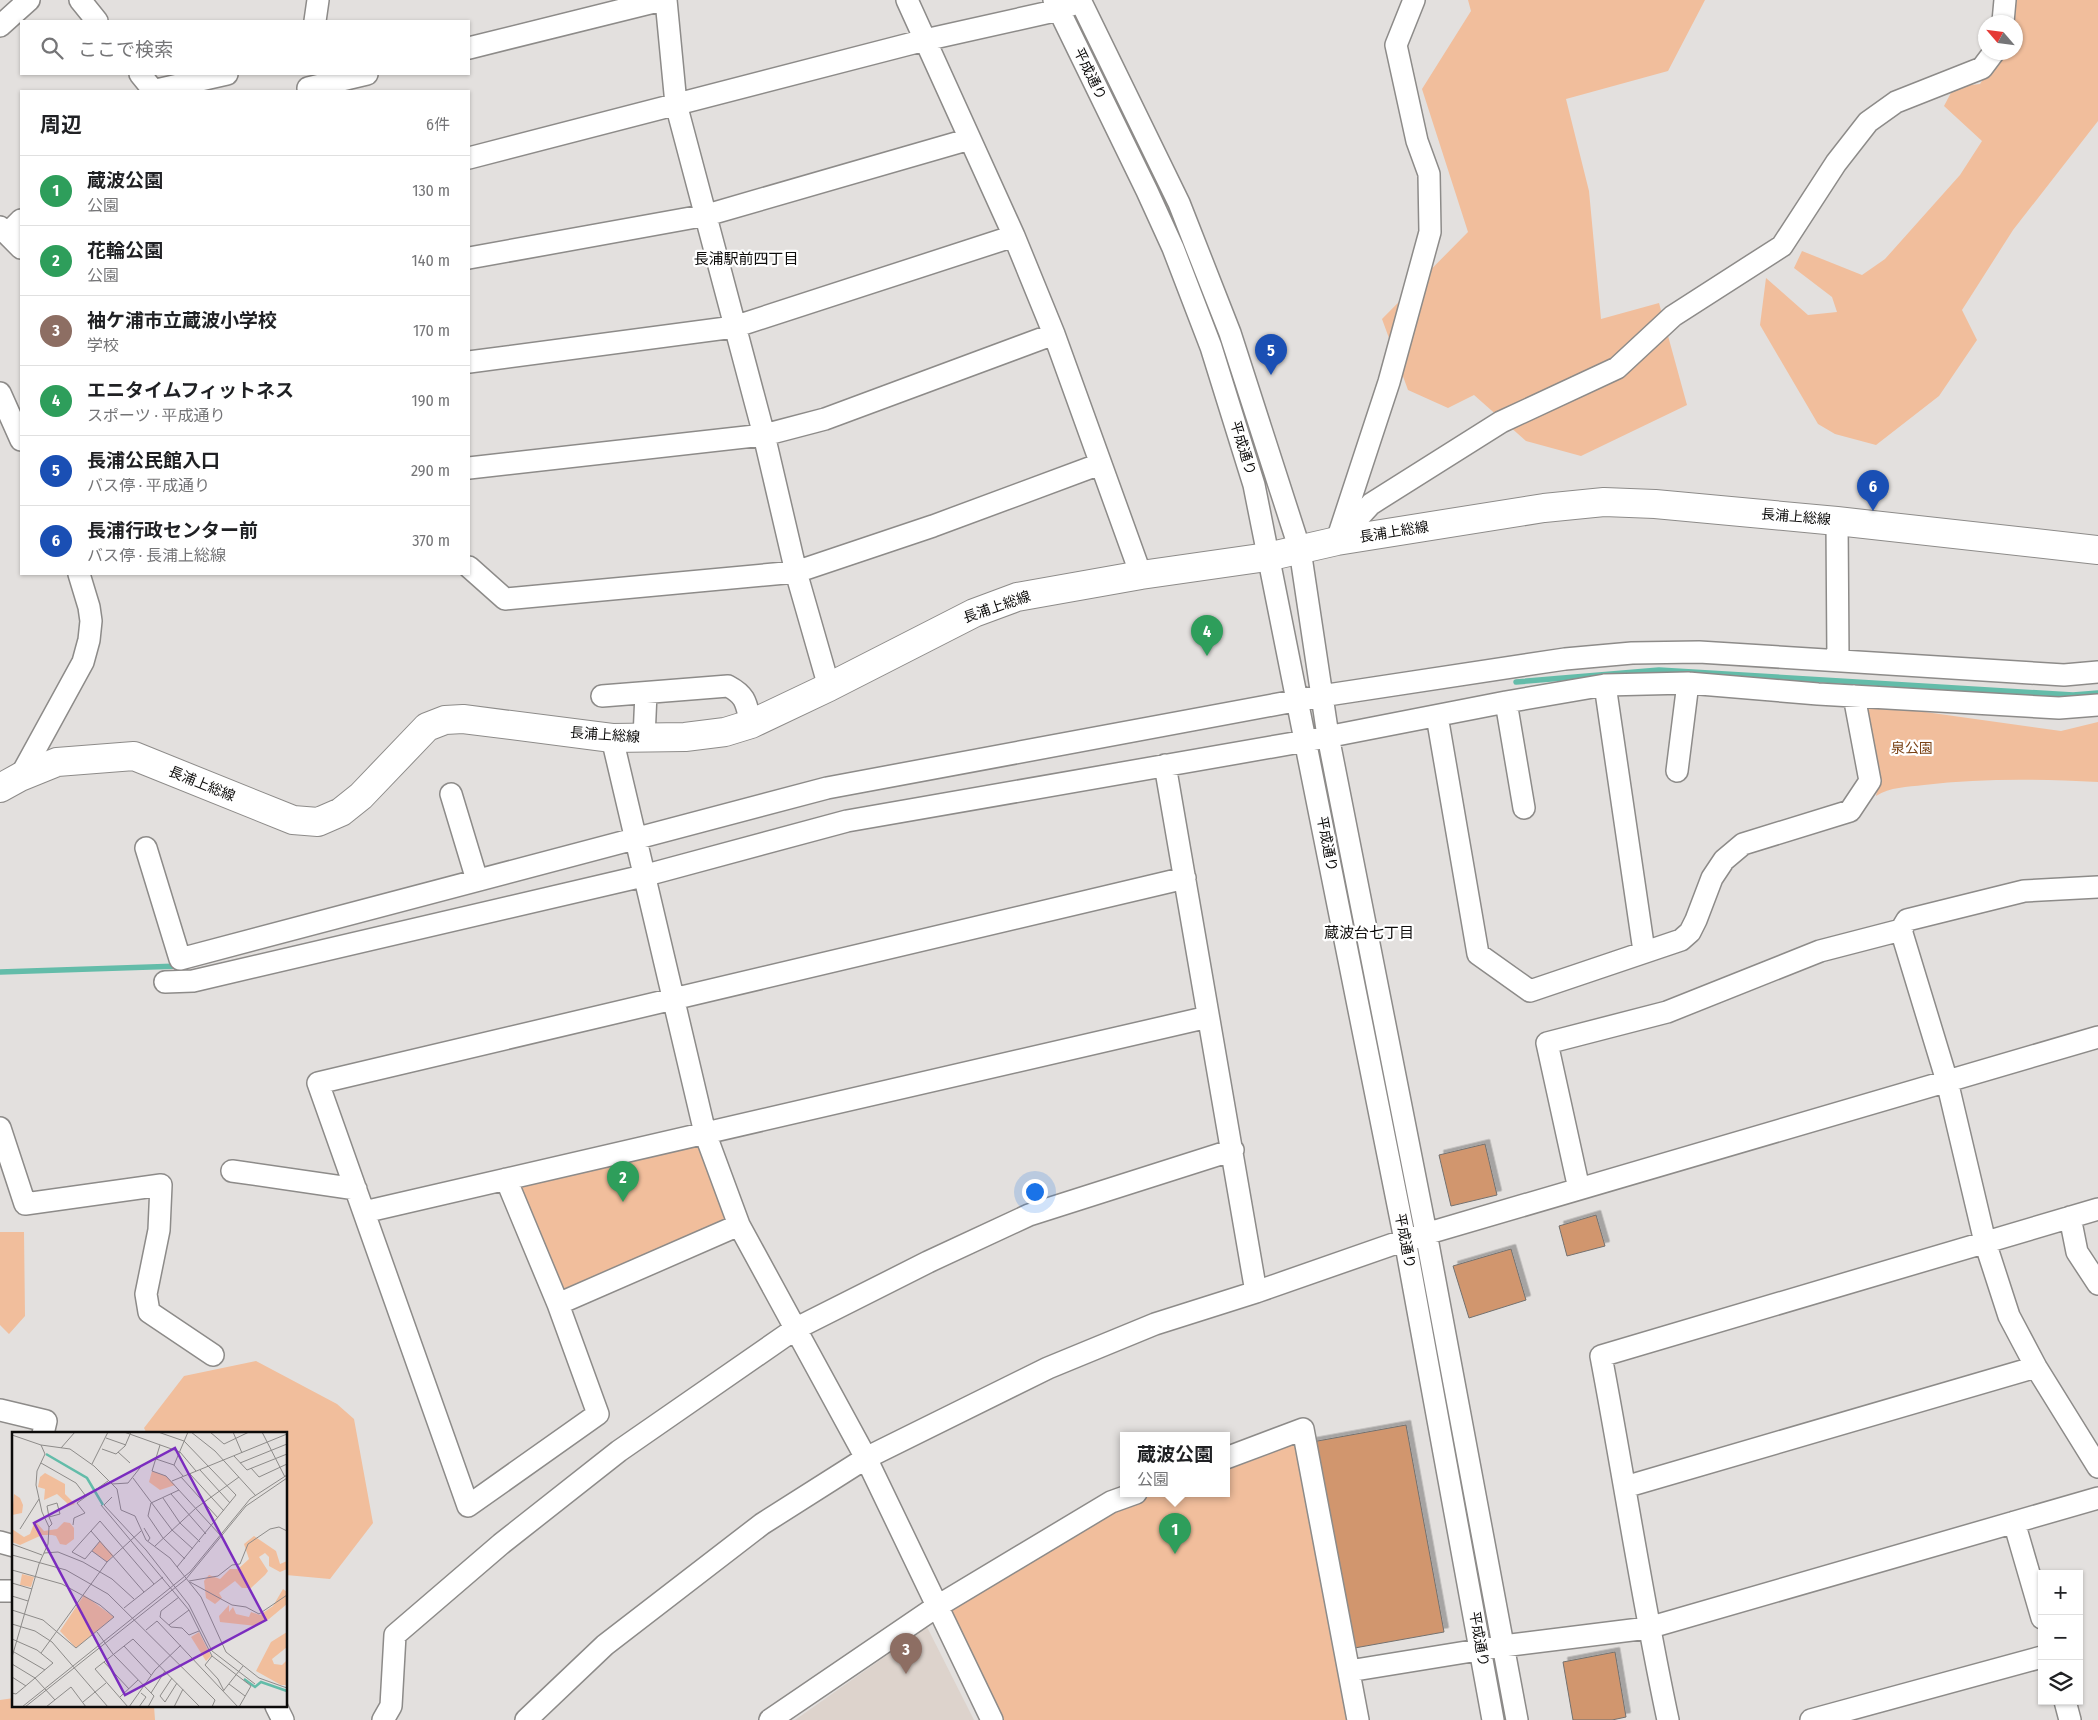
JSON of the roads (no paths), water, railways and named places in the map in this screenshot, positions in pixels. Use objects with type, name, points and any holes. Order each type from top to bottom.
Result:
[{"type":"main road","name":"長浦上総線","points":[[10,783],[57,762],[134,756],[293,820],[318,822],[341,812],[361,796],[427,727],[445,720],[464,719],[612,738],[685,738],[725,732],[751,724],[829,687],[974,613],[1017,597],[1141,575],[1267,557],[1337,541],[1544,508],[1604,502],[1655,504],[1837,521],[2098,550]]},
{"type":"street","points":[[0,26],[29,0]]},
{"type":"street","points":[[80,0],[96,20]]},
{"type":"street","points":[[315,20],[318,0]]},
{"type":"street","points":[[470,48],[662,0]]},
{"type":"street","points":[[666,0],[676,104],[707,215],[734,327],[764,436],[796,572],[829,687]]},
{"type":"street","points":[[907,0],[1014,236],[1054,334],[1141,575]]},
{"type":"street","points":[[470,158],[1080,0]]},
{"type":"street","name":"平成通り","points":[[1080,0],[1186,220],[1230,333],[1300,550],[1328,736],[1426,1233],[1516,1720]]},
{"type":"street","points":[[1337,541],[1389,382],[1430,232],[1429,174],[1417,140],[1396,45],[1414,0]]},
{"type":"street","points":[[2004,15],[2005,0]]},
{"type":"street","name":"平成通り","points":[[1056,5],[1147,190],[1173,248],[1211,347],[1254,484],[1267,557],[1298,701],[1405,1240],[1493,1720]]},
{"type":"street","points":[[1337,541],[1371,504],[1501,422],[1617,368],[1673,316],[1782,246],[1836,164],[1868,122],[1896,102],[1982,68],[1988,60]]},
{"type":"street","points":[[148,85],[220,75]]},
{"type":"street","points":[[309,84],[361,75]]},
{"type":"street","points":[[470,258],[707,215],[970,139]]},
{"type":"street","points":[[470,362],[734,327],[1014,236]]},
{"type":"street","points":[[470,468],[764,436],[825,419],[1054,334]]},
{"type":"street","points":[[0,393],[20,438]]},
{"type":"street","points":[[470,568],[504,599],[796,572],[932,526],[1100,464]]},
{"type":"street","points":[[1818,694],[1829,659],[1837,521]]},
{"type":"street","points":[[10,783],[83,662],[89,640],[91,621],[89,607],[79,575]]},
{"type":"street","points":[[146,848],[180,959],[827,788],[1321,696],[1565,659],[1632,653],[1699,652],[2064,675],[2098,672]]},
{"type":"street","points":[[1677,770],[1688,683]]},
{"type":"street","points":[[165,982],[193,981],[643,876],[847,821],[1306,741],[1506,702],[1605,685],[1688,683],[1818,694],[2059,708],[2098,706]]},
{"type":"street","points":[[1605,685],[1644,951]]},
{"type":"street","points":[[602,696],[728,686],[740,692],[745,700],[751,724]]},
{"type":"street","points":[[644,738],[646,693]]},
{"type":"street","points":[[1437,716],[1478,954],[1530,991],[1681,940],[1690,932],[1712,878],[1724,860],[1742,844],[1850,811],[1870,781],[1854,696]]},
{"type":"street","points":[[1506,702],[1524,808]]},
{"type":"street","points":[[612,738],[705,1133],[739,1226],[866,1458],[992,1720]]},
{"type":"street","points":[[1165,765],[1256,1292]]},
{"type":"street","points":[[451,794],[477,880]]},
{"type":"street","points":[[506,1179],[558,1304],[598,1414],[468,1506],[318,1083],[1185,878]]},
{"type":"street","points":[[2097,890],[2024,891],[1907,920],[1902,930],[1946,1081],[1985,1242],[2009,1316],[2036,1367],[2098,1467]]},
{"type":"street","points":[[1579,1189],[1547,1043],[1667,1012],[1820,951],[1902,930]]},
{"type":"street","points":[[364,1212],[1208,1016]]},
{"type":"street","points":[[526,1720],[605,1645],[762,1524],[866,1458],[1048,1368],[1155,1324],[1256,1292],[1426,1233],[2098,1036]]},
{"type":"street","points":[[0,1128],[26,1204],[161,1185],[159,1230],[146,1294],[149,1312],[213,1355]]},
{"type":"street","points":[[383,1720],[391,1706],[395,1635],[501,1544],[619,1451],[795,1330],[928,1262],[1029,1215],[1233,1150]]},
{"type":"street","points":[[232,1171],[356,1189]]},
{"type":"street","points":[[1668,1720],[1648,1628],[1601,1356],[2098,1208]]},
{"type":"street","points":[[2070,1217],[2078,1252],[2098,1284]]},
{"type":"street","points":[[558,1304],[739,1226]]},
{"type":"street","points":[[1625,1487],[2036,1367]]},
{"type":"street","points":[[0,1410],[46,1421],[43,1432]]},
{"type":"street","points":[[1230,1456],[1303,1429],[1358,1720]]},
{"type":"street","points":[[770,1720],[936,1607],[1111,1502],[1125,1497]]},
{"type":"street","points":[[1349,1671],[1480,1649],[1648,1628],[2098,1498]]},
{"type":"street","points":[[2014,1522],[2041,1615]]},
{"type":"street","points":[[1812,1720],[2038,1658]]},
{"type":"street","points":[[2065,1705],[2070,1720]]},
{"type":"street","points":[[277,1708],[283,1720]]},
{"type":"waterway","points":[[1516,682],[1659,670],[2073,695],[2098,693]]},
{"type":"waterway","points":[[0,972],[180,966]]},
{"type":"place","name":"長浦公民館入口","points":[[1271,375]]},
{"type":"place","name":"長浦行政センター前","points":[[1873,511]]},
{"type":"place","name":"エニタイムフィットネス","points":[[1207,656]]},
{"type":"place","name":"花輪公園","points":[[623,1202]]},
{"type":"place","name":"蔵波公園","points":[[1175,1554]]},
{"type":"place","name":"袖ケ浦市立蔵波小学校","points":[[906,1674]]},
{"type":"district","name":"長浦駅前四丁目","points":[[746,259]]},
{"type":"district","name":"蔵波台七丁目","points":[[1369,933]]},
{"type":"park label","name":"泉公園","points":[[1912,748]]}]
